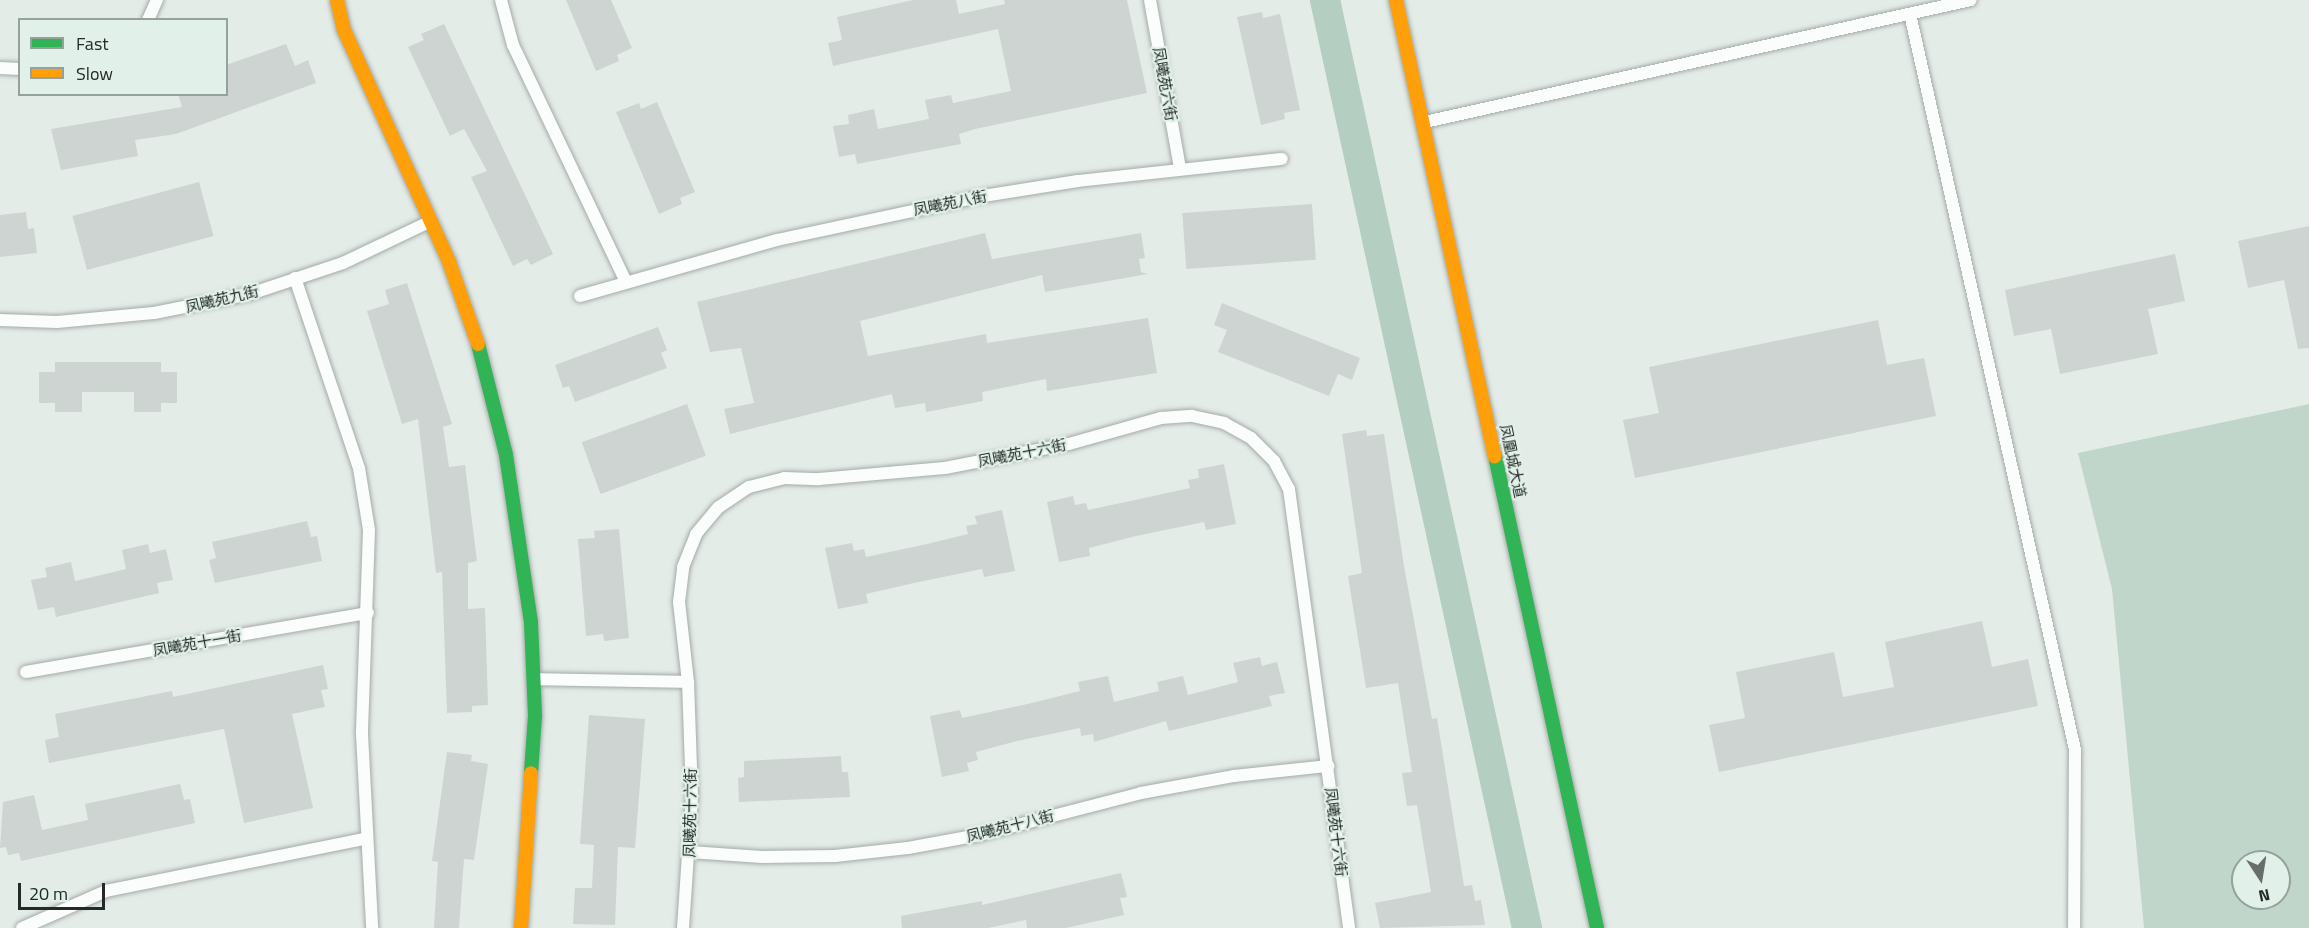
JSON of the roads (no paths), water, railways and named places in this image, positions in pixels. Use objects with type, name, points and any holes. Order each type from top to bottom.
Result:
[{"type":"street","points":[[338,0],[344,30],[431,221],[483,357],[506,455],[531,623],[535,716],[520,928]]},
{"type":"street","name":"凤凰城大道","points":[[1396,0],[1597,928]]},
{"type":"lane","points":[[149,18],[157,0]]},
{"type":"lane","points":[[501,0],[513,45],[626,282]]},
{"type":"lane","name":"凤曦苑六街","points":[[1150,0],[1180,168]]},
{"type":"lane","points":[[1423,123],[1971,0]]},
{"type":"lane","points":[[1910,14],[2074,750],[2074,928]]},
{"type":"lane","points":[[0,69],[18,69]]},
{"type":"lane","name":"凤曦苑八街","points":[[580,296],[877,217],[977,197],[1180,168],[1282,159]]},
{"type":"lane","name":"凤曦苑九街","points":[[0,320],[57,322],[154,313],[250,294],[343,262],[431,221]]},
{"type":"lane","points":[[296,279],[359,468],[369,530],[368,614],[362,734],[365,839],[372,928]]},
{"type":"lane","name":"凤曦苑十六街","points":[[683,928],[690,852],[688,682],[679,602],[682,567],[696,534],[719,507],[749,488],[784,478],[819,479],[955,466],[1069,444],[1161,418],[1192,416],[1224,423],[1251,438],[1274,461],[1289,489],[1348,928]]},
{"type":"lane","name":"凤曦苑十一街","points":[[26,672],[368,614]]},
{"type":"lane","points":[[533,679],[688,682]]},
{"type":"lane","name":"凤曦苑十八街","points":[[690,852],[773,857],[908,848],[979,835],[1141,793],[1234,776],[1328,766]]},
{"type":"lane","points":[[22,928],[106,891],[365,839]]},
{"type":"waterway","points":[[1325,0],[1527,928]]}]
